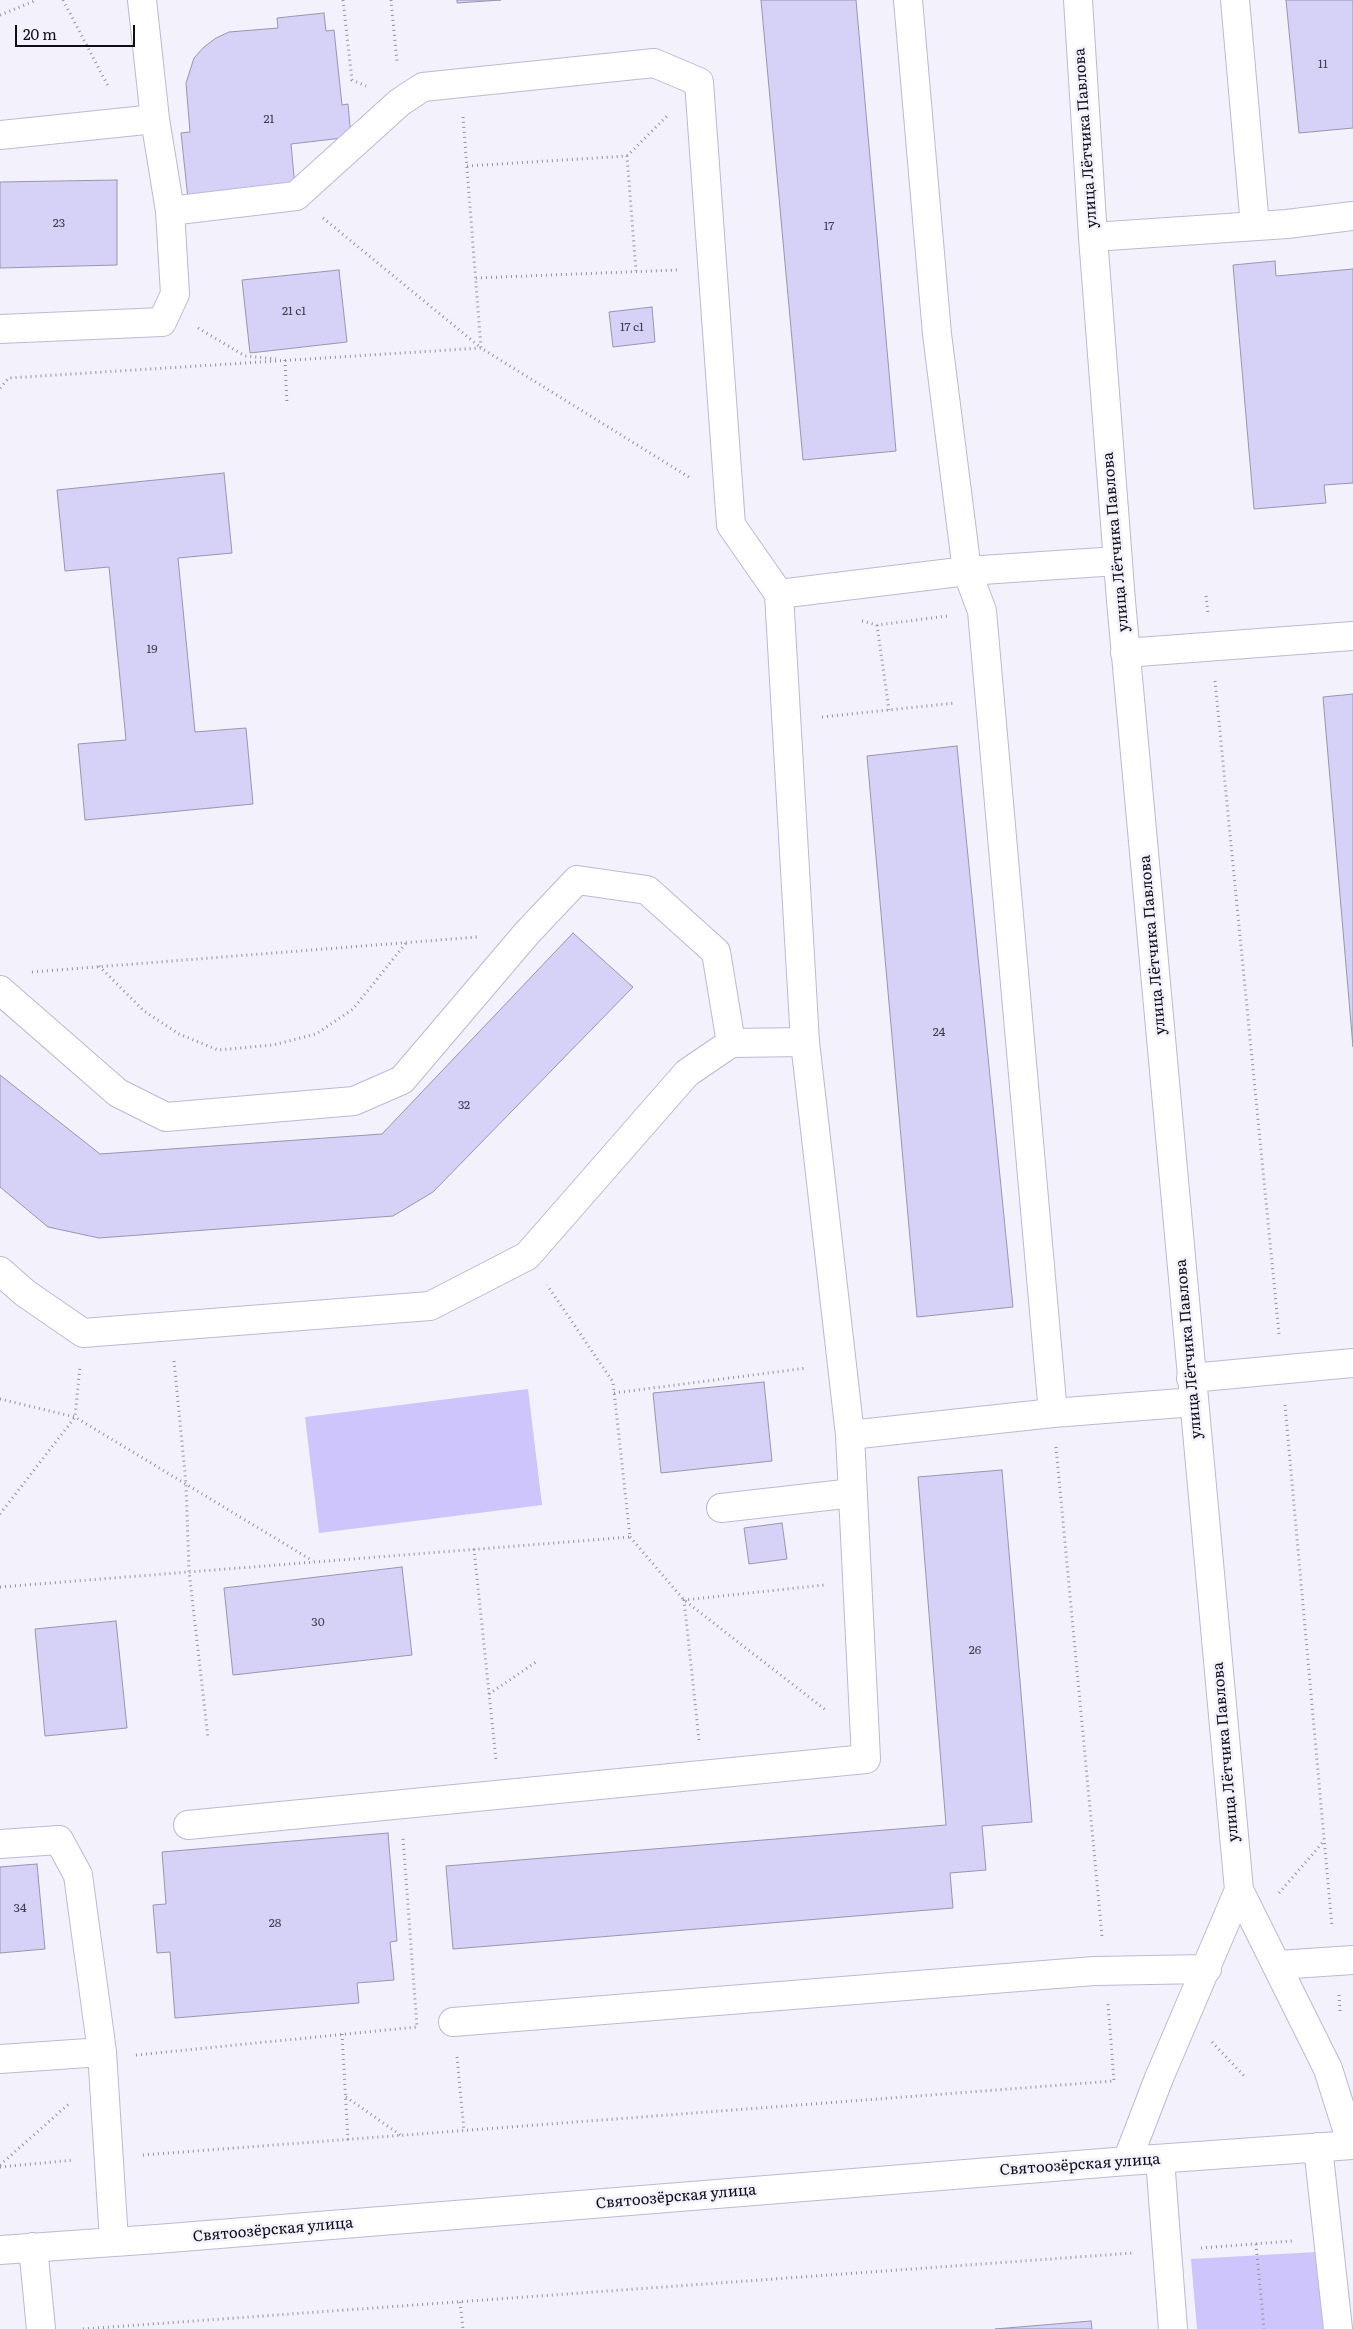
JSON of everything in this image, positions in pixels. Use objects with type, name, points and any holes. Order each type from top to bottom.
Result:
[{"type":"street","points":[[0,328],[162,322],[176,294],[170,211],[155,119],[142,0]]},
{"type":"street","points":[[908,0],[937,334],[967,571],[982,611],[1053,1414]]},
{"type":"street","name":"улица Лётчика Павлова","points":[[1078,0],[1092,237],[1117,561],[1239,1890],[1278,1965],[1328,2069],[1353,2145]]},
{"type":"street","points":[[1235,0],[1255,226]]},
{"type":"street","points":[[170,211],[296,196],[400,102],[422,87],[654,63],[699,82],[731,525],[779,594],[805,1042],[850,1435],[866,1759],[702,1773],[188,1825]]},
{"type":"street","points":[[0,135],[155,119]]},
{"type":"street","points":[[1092,237],[1318,221],[1353,216]]},
{"type":"street","points":[[779,594],[967,571],[1117,561]]},
{"type":"street","points":[[1125,653],[1212,645],[1353,636]]},
{"type":"street","points":[[0,990],[118,1094],[166,1117],[354,1101],[402,1080],[527,933],[577,880],[646,890],[716,952],[731,1044]]},
{"type":"street","points":[[0,1271],[25,1293],[83,1333],[430,1306],[527,1256],[687,1073],[731,1044],[805,1042]]},
{"type":"street","points":[[850,1435],[1053,1414],[1193,1390],[1282,1369],[1353,1363]]},
{"type":"street","points":[[721,1508],[853,1493]]},
{"type":"street","points":[[0,1844],[59,1840],[78,1875],[102,2063],[110,2157],[114,2242]]},
{"type":"street","name":"улица Лётчика Павлова","points":[[1127,2161],[1159,2078],[1239,1890]]},
{"type":"street","points":[[1278,1965],[1344,1961]]},
{"type":"street","points":[[453,2022],[1105,1971],[1207,1969]]},
{"type":"street","points":[[0,2059],[102,2063]]},
{"type":"street","name":"Святоозёрская улица","points":[[0,2250],[1127,2161],[1353,2145]]},
{"type":"street","points":[[1318,2148],[1342,2316]]},
{"type":"street","points":[[1160,2159],[1173,2329]]},
{"type":"street","points":[[33,2248],[41,2329]]},
{"type":"path","points":[[0,15],[37,0]]},
{"type":"path","points":[[63,0],[126,121]]},
{"type":"path","points":[[343,0],[352,80],[400,102],[391,0]]},
{"type":"path","points":[[467,166],[627,156],[699,82]]},
{"type":"path","points":[[461,83],[481,348]]},
{"type":"path","points":[[627,156],[636,272]]},
{"type":"path","points":[[296,196],[481,348],[729,502]]},
{"type":"path","points":[[476,278],[712,268]]},
{"type":"path","points":[[168,310],[244,356],[285,360]]},
{"type":"path","points":[[0,388],[9,378],[481,348]]},
{"type":"path","points":[[285,360],[287,404]]},
{"type":"path","points":[[1206,596],[1282,1369],[1344,1961],[1341,2013]]},
{"type":"path","points":[[877,625],[889,710]]},
{"type":"path","points":[[786,721],[990,699]]},
{"type":"path","points":[[30,972],[527,933]]},
{"type":"path","points":[[99,966],[144,1011],[179,1034],[218,1050],[273,1045],[316,1034],[353,1009],[406,943]]},
{"type":"path","points":[[527,1256],[613,1382],[630,1537],[684,1600],[865,1740]]},
{"type":"path","points":[[170,1326],[186,1484],[189,1571],[208,1738]]},
{"type":"path","points":[[0,1514],[75,1417],[83,1333]]},
{"type":"path","points":[[614,1393],[842,1364]]},
{"type":"path","points":[[0,1399],[75,1417],[314,1561]]},
{"type":"path","points":[[0,2166],[1114,2081],[1053,1414]]},
{"type":"path","points":[[0,1587],[630,1537]]},
{"type":"path","points":[[474,1549],[500,1793]]},
{"type":"path","points":[[684,1600],[858,1581]]},
{"type":"path","points":[[684,1600],[702,1773]]},
{"type":"path","points":[[489,1694],[536,1662]]},
{"type":"path","points":[[0,2166],[102,2063],[140,2053],[417,2027],[401,1803]]},
{"type":"path","points":[[1187,2016],[1244,2076]]},
{"type":"path","points":[[453,2022],[464,2131]]},
{"type":"path","points":[[342,2034],[348,2140]]},
{"type":"path","points":[[345,2097],[402,2136]]},
{"type":"path","points":[[83,2329],[1256,2244],[1264,2329]]},
{"type":"path","points":[[460,2302],[463,2329]]},
{"type":"path","points":[[148,2329],[150,2324]]},
{"type":"shaded area","points":[[528,1389],[542,1505],[319,1533],[305,1417]]},
{"type":"shaded area","points":[[1317,2252],[1324,2329],[1197,2329],[1191,2259]]},
{"type":"building","points":[[457,0],[501,0],[457,3]]},
{"type":"building","points":[[761,0],[856,0],[896,451],[803,460]]},
{"type":"building","points":[[1286,0],[1353,0],[1353,128],[1299,133]]},
{"type":"building","points":[[324,13],[326,31],[334,30],[342,105],[348,104],[351,137],[291,144],[295,187],[188,199],[181,133],[190,132],[186,83],[194,58],[216,38],[229,32],[278,28],[277,18]]},
{"type":"building","points":[[117,180],[117,265],[0,268],[0,182]]},
{"type":"building","points":[[1275,261],[1276,276],[1353,269],[1353,483],[1324,485],[1326,503],[1254,509],[1233,265]]},
{"type":"building","points":[[339,270],[347,342],[250,353],[242,280]]},
{"type":"building","points":[[652,307],[655,342],[613,347],[609,312]]},
{"type":"building","points":[[224,473],[232,553],[178,558],[195,732],[246,728],[253,804],[85,820],[78,744],[126,740],[109,567],[65,571],[57,490]]},
{"type":"building","points":[[1353,694],[1353,1047],[1323,697]]},
{"type":"building","points":[[957,746],[1013,1307],[917,1317],[867,756]]},
{"type":"building","points":[[573,933],[633,987],[433,1192],[393,1216],[99,1238],[48,1227],[0,1187],[0,1075],[100,1154],[382,1134]]},
{"type":"building","points":[[764,1382],[772,1461],[661,1473],[653,1393]]},
{"type":"building","points":[[1002,1470],[1032,1822],[982,1826],[986,1870],[950,1873],[953,1908],[453,1949],[446,1866],[946,1825],[918,1477]]},
{"type":"building","points":[[782,1523],[787,1559],[749,1564],[744,1528]]},
{"type":"building","points":[[402,1567],[412,1655],[233,1675],[224,1588]]},
{"type":"building","points":[[116,1621],[127,1728],[45,1736],[35,1629]]},
{"type":"building","points":[[388,1833],[397,1941],[390,1942],[394,1980],[357,1983],[359,2003],[175,2018],[170,1952],[157,1953],[153,1905],[166,1904],[162,1852]]},
{"type":"building","points":[[37,1864],[45,1949],[0,1953],[0,1867]]},
{"type":"building","points":[[1091,2321],[1092,2329],[995,2329]]}]
